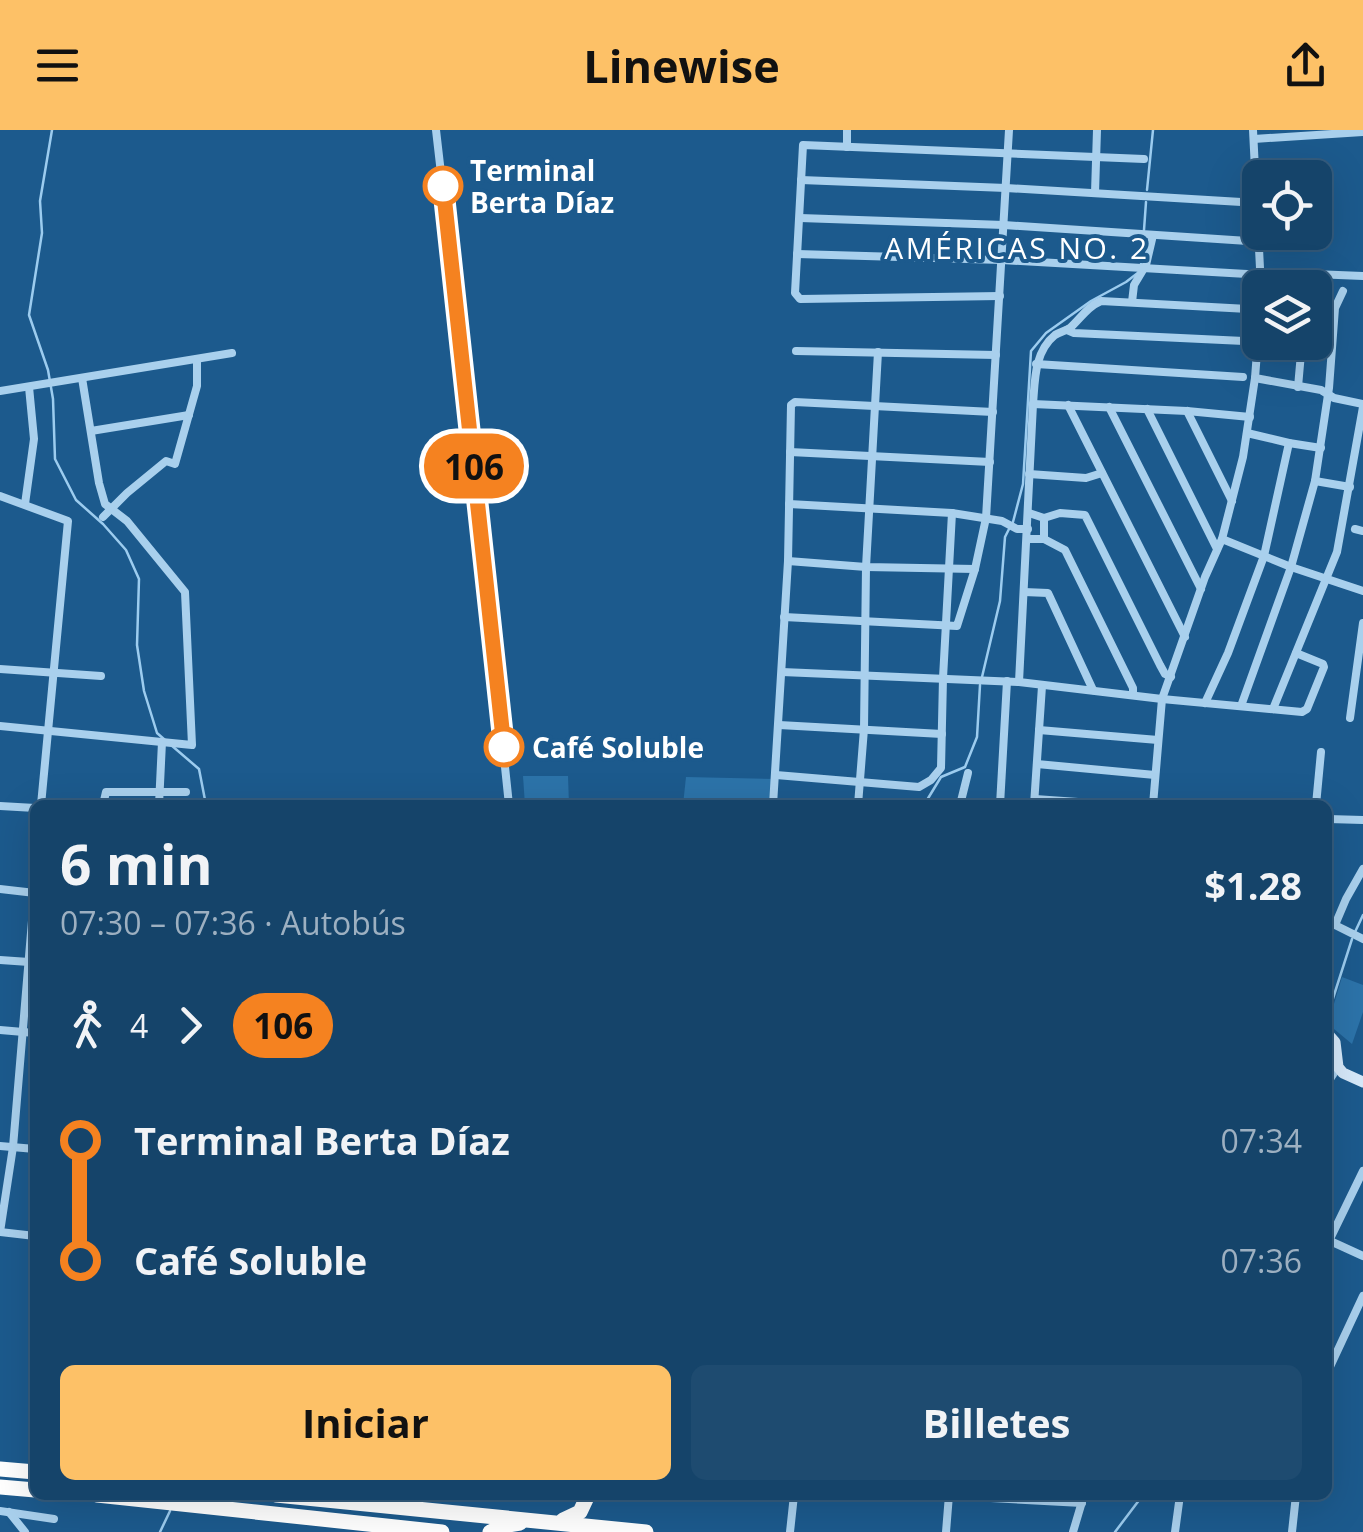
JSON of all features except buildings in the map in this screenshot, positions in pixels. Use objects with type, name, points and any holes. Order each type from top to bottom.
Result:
[{"type":"highway","points":[[0,1469],[30,1472]]},
{"type":"highway","points":[[0,1486],[30,1489]]},
{"type":"highway","points":[[199,1500],[444,1532]]},
{"type":"highway","points":[[328,1500],[554,1522],[588,1530],[646,1532]]},
{"type":"highway","points":[[490,1532],[508,1524],[554,1522],[576,1515],[588,1500]]},
{"type":"highway","points":[[590,1500],[598,1520],[623,1529]]},
{"type":"highway","points":[[379,1505],[426,1519],[444,1532]]},
{"type":"street","points":[[436,130],[508,800]]},
{"type":"street","points":[[847,130],[847,146]]},
{"type":"street","points":[[784,617],[957,626],[986,518],[1009,130]]},
{"type":"street","points":[[1095,194],[1097,130]]},
{"type":"street","points":[[1253,160],[1253,135],[1361,131]]},
{"type":"street","points":[[1000,296],[800,299],[795,293],[803,145],[1144,159]]},
{"type":"street","points":[[802,180],[1242,201]]},
{"type":"street","points":[[800,218],[1004,225],[1242,241]]},
{"type":"street","points":[[1132,302],[1146,235]]},
{"type":"street","points":[[797,254],[1002,260],[1242,274]]},
{"type":"street","points":[[1332,275],[1363,276]]},
{"type":"street","points":[[1240,706],[1292,568],[1315,481],[1328,394],[1334,308],[1342,291]]},
{"type":"street","points":[[1019,682],[1036,364],[1056,335],[1067,330],[1095,302],[1242,309]]},
{"type":"street","points":[[1067,330],[1242,341]]},
{"type":"street","points":[[796,351],[996,356]]},
{"type":"street","points":[[858,800],[878,352]]},
{"type":"street","points":[[0,391],[232,353]]},
{"type":"street","points":[[103,518],[156,468],[166,461],[176,464],[197,386],[197,359]]},
{"type":"street","points":[[1152,800],[1162,699],[1222,539],[1247,433],[1256,360]]},
{"type":"street","points":[[1298,387],[1300,360]]},
{"type":"street","points":[[1036,364],[1243,377]]},
{"type":"street","points":[[0,726],[192,745],[186,592],[127,521],[105,504],[82,378]]},
{"type":"street","points":[[1255,378],[1321,390],[1334,398],[1363,405],[1337,552],[1273,709]]},
{"type":"street","points":[[25,504],[34,439],[28,387]]},
{"type":"street","points":[[774,800],[788,561],[791,405],[795,402],[993,412]]},
{"type":"street","points":[[1033,404],[1250,417]]},
{"type":"street","points":[[1068,405],[1185,637]]},
{"type":"street","points":[[1110,407],[1201,590]]},
{"type":"street","points":[[1147,409],[1217,549]]},
{"type":"street","points":[[1187,411],[1232,501]]},
{"type":"street","points":[[92,431],[189,416]]},
{"type":"street","points":[[1247,433],[1322,448]]},
{"type":"street","points":[[1205,703],[1264,556],[1289,444]]},
{"type":"street","points":[[790,452],[990,462]]},
{"type":"street","points":[[1030,474],[1086,478],[1102,473]]},
{"type":"street","points":[[1315,481],[1350,487]]},
{"type":"street","points":[[0,496],[68,521],[56,673],[39,800]]},
{"type":"street","points":[[789,504],[986,518],[1005,522],[1065,550],[1133,688],[1132,695]]},
{"type":"street","points":[[1029,513],[1044,518],[1060,513],[1085,515],[1160,665],[1171,676]]},
{"type":"street","points":[[776,775],[919,788],[940,768],[952,514]]},
{"type":"street","points":[[1044,518],[1044,539]]},
{"type":"street","points":[[1222,539],[1363,591]]},
{"type":"street","points":[[788,561],[866,567],[975,568]]},
{"type":"street","points":[[1024,592],[1048,593],[1093,690]]},
{"type":"street","points":[[1350,718],[1363,623]]},
{"type":"street","points":[[782,672],[1007,680],[1297,712],[1306,709],[1323,665],[1296,653]]},
{"type":"street","points":[[0,669],[102,676]]},
{"type":"street","points":[[1000,800],[1007,680]]},
{"type":"street","points":[[1035,800],[1042,686]]},
{"type":"street","points":[[778,725],[942,734]]},
{"type":"street","points":[[1039,730],[1158,740]]},
{"type":"street","points":[[159,800],[162,742]]},
{"type":"street","points":[[1316,800],[1320,752]]},
{"type":"street","points":[[1037,764],[1155,774]]},
{"type":"street","points":[[961,800],[968,773]]},
{"type":"street","points":[[104,800],[105,792],[186,792]]},
{"type":"street","points":[[0,806],[30,807]]},
{"type":"street","points":[[1332,818],[1363,820]]},
{"type":"street","points":[[1332,923],[1363,869]]},
{"type":"street","points":[[0,889],[30,892]]},
{"type":"street","points":[[1332,925],[1361,938]]},
{"type":"street","points":[[0,960],[30,966]]},
{"type":"street","points":[[30,974],[13,1147],[0,1232],[30,1235]]},
{"type":"street","points":[[0,1030],[30,1033]]},
{"type":"street","points":[[1332,1039],[1338,1067],[1363,1082]]},
{"type":"street","points":[[1332,1076],[1338,1067]]},
{"type":"street","points":[[0,1146],[30,1149]]},
{"type":"street","points":[[1332,1233],[1363,1171]]},
{"type":"street","points":[[1332,1243],[1363,1256]]},
{"type":"street","points":[[1332,1362],[1363,1296]]},
{"type":"street","points":[[1332,1346],[1338,1349]]},
{"type":"street","points":[[588,1530],[589,1500]]},
{"type":"street","points":[[790,1532],[793,1500]]},
{"type":"street","points":[[946,1532],[949,1500]]},
{"type":"street","points":[[1073,1532],[1083,1500]]},
{"type":"street","points":[[1175,1532],[1179,1500]]},
{"type":"street","points":[[1292,1532],[1295,1500]]},
{"type":"street","points":[[5,1511],[54,1520]]},
{"type":"street","points":[[5,1511],[25,1532]]},
{"type":"shaded area","points":[[523,776],[568,776],[569,800],[525,800]]},
{"type":"shaded area","points":[[686,777],[775,779],[774,800],[684,800]]},
{"type":"shaded area","points":[[1342,977],[1363,985],[1363,1012],[1352,1044],[1332,1027],[1332,1011]]},
{"type":"waterway","points":[[52,130],[40,201],[42,233],[29,315],[48,370],[55,459],[76,500],[126,550],[139,579],[137,645],[144,691],[157,733],[165,740]]},
{"type":"waterway","points":[[1147,190],[1153,130]]},
{"type":"waterway","points":[[1144,230],[1146,202]]},
{"type":"waterway","points":[[1141,265],[1144,238]]},
{"type":"waterway","points":[[1013,522],[1023,484],[1031,351],[1046,333],[1139,272]]},
{"type":"waterway","points":[[982,677],[1000,601],[1009,529]]},
{"type":"waterway","points":[[927,800],[941,777],[965,767],[977,737],[980,685]]},
{"type":"waterway","points":[[171,745],[199,769],[205,800]]},
{"type":"waterway","points":[[1355,932],[1363,915]]},
{"type":"waterway","points":[[1332,1002],[1352,939]]},
{"type":"waterway","points":[[1115,1532],[1139,1500]]},
{"type":"waterway","points":[[160,1532],[170,1511]]},
{"type":"bus line","name":"106","points":[[443,186],[504,747]]},
{"type":"place","name":"Terminal Berta Díaz","points":[[443,186]]},
{"type":"place","name":"Café Soluble","points":[[504,747]]},
{"type":"district","name":"AMÉRICAS NO. 2","points":[[1017,247]]}]
